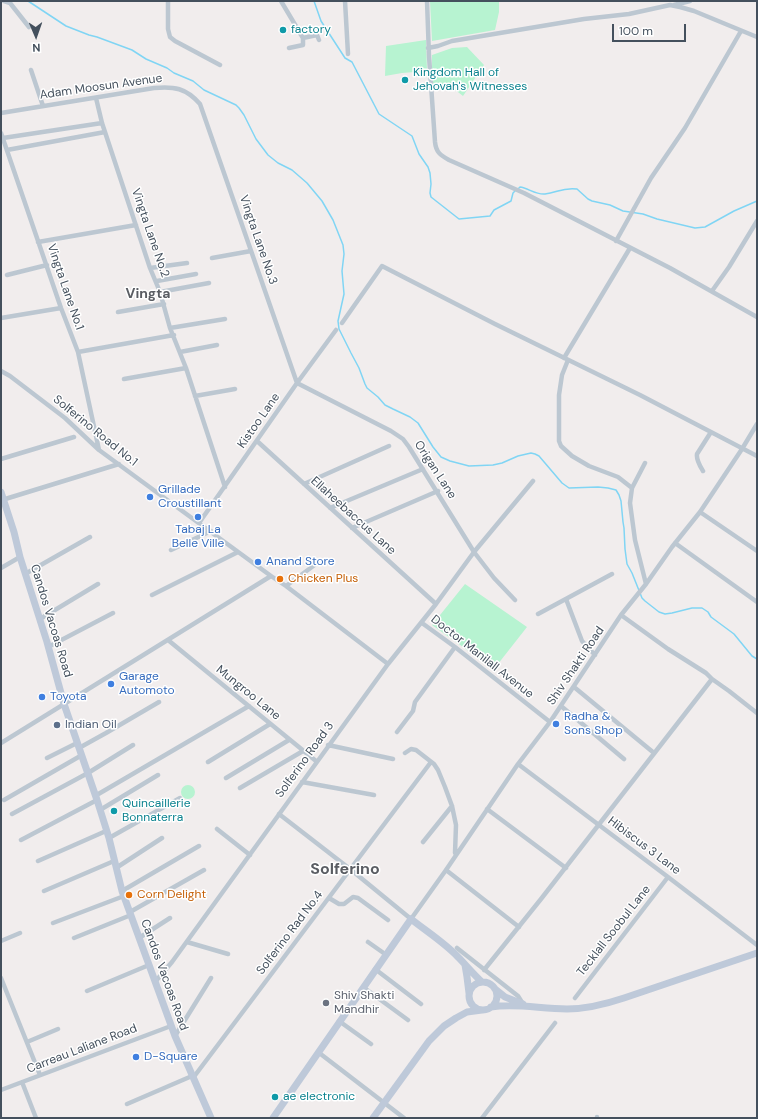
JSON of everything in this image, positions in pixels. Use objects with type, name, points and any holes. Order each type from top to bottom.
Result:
[{"type":"main road","name":"Candos Vacoas Road","points":[[2,497],[14,532],[20,557],[40,619],[64,704],[100,810],[130,914],[171,1026],[211,1118]]},
{"type":"main road","points":[[273,1118],[410,919],[452,951],[482,982]]},
{"type":"main road","points":[[373,1118],[425,1046],[444,1026],[467,1012],[507,1005],[526,1005],[569,1009],[604,1004],[757,953]]},
{"type":"main road","points":[[465,965],[468,977],[469,1000],[477,1009],[482,1010]]},
{"type":"main road","points":[[469,992],[473,986],[479,982],[482,982],[490,984],[505,997],[526,1005]]},
{"type":"main road","points":[[491,1007],[494,1005],[496,997],[495,989]]},
{"type":"street","points":[[4,1],[10,3],[29,27]]},
{"type":"street","points":[[168,1],[168,29],[170,37],[220,65]]},
{"type":"street","points":[[281,1],[303,38],[303,45],[289,48]]},
{"type":"street","points":[[345,1],[348,54]]},
{"type":"street","points":[[427,1],[428,48],[435,142],[436,148],[440,155],[524,193],[712,291],[757,317]]},
{"type":"street","points":[[428,48],[452,41],[629,14],[690,1]]},
{"type":"street","points":[[670,5],[694,11],[757,37]]},
{"type":"street","points":[[616,241],[651,178],[685,128],[741,31]]},
{"type":"street","points":[[303,38],[316,35],[319,40]]},
{"type":"street","points":[[31,70],[43,106]]},
{"type":"street","name":"Adam Moosun Avenue","points":[[1,113],[168,87],[180,89],[192,95],[200,104]]},
{"type":"street","name":"Vingta Lane No.2","points":[[96,98],[102,123],[150,268],[164,304],[170,328],[186,368],[224,487]]},
{"type":"street","name":"Vingta Lane No.3","points":[[200,104],[297,383]]},
{"type":"street","points":[[2,136],[102,123]]},
{"type":"street","points":[[6,150],[105,132]]},
{"type":"street","name":"Vingta Lane No.1","points":[[2,136],[61,308],[78,352],[99,450]]},
{"type":"street","points":[[712,291],[729,267],[757,221]]},
{"type":"street","points":[[38,242],[136,225]]},
{"type":"street","points":[[630,248],[566,359],[559,395],[559,441],[561,446],[572,456],[589,466],[618,477],[632,488]]},
{"type":"street","points":[[212,258],[251,251]]},
{"type":"street","points":[[150,268],[187,262]]},
{"type":"street","points":[[6,274],[46,265]]},
{"type":"street","points":[[342,323],[382,266],[566,359],[640,394],[757,456]]},
{"type":"street","points":[[156,281],[196,274]]},
{"type":"street","points":[[160,292],[209,283]]},
{"type":"street","points":[[118,312],[164,304]]},
{"type":"street","points":[[1,318],[61,308]]},
{"type":"street","points":[[170,328],[225,320]]},
{"type":"street","name":"Kistoo Lane","points":[[199,523],[336,330]]},
{"type":"street","points":[[78,352],[174,335]]},
{"type":"street","points":[[180,352],[217,345]]},
{"type":"street","points":[[124,380],[186,368]]},
{"type":"street","name":"Solferino Road No.1","points":[[1,371],[64,418],[99,450],[286,586],[388,664]]},
{"type":"street","name":"Origan Lane","points":[[297,383],[391,431],[403,439],[438,491],[474,552],[494,578],[515,600]]},
{"type":"street","points":[[195,396],[235,388]]},
{"type":"street","name":"Shiv Shakti Road","points":[[410,919],[446,870],[518,764],[550,722],[621,615],[643,589],[675,543],[700,512],[757,424]]},
{"type":"street","points":[[703,471],[696,457],[712,432]]},
{"type":"street","points":[[1,459],[74,437]]},
{"type":"street","name":"Ellaheebaccus Lane","points":[[257,441],[436,604]]},
{"type":"street","points":[[304,484],[389,446]]},
{"type":"street","points":[[645,463],[632,488],[630,503],[635,540],[646,584]]},
{"type":"street","points":[[2,497],[119,464]]},
{"type":"street","points":[[330,508],[423,469]]},
{"type":"street","name":"Solferino Road 3","points":[[155,982],[187,942],[316,761],[388,664],[422,623],[474,552],[533,481]]},
{"type":"street","points":[[352,528],[438,491]]},
{"type":"street","points":[[700,512],[757,551]]},
{"type":"street","points":[[171,550],[211,531]]},
{"type":"street","points":[[25,574],[90,537]]},
{"type":"street","points":[[675,543],[757,602]]},
{"type":"street","points":[[152,595],[238,552]]},
{"type":"street","points":[[1,568],[20,557]]},
{"type":"street","points":[[286,586],[316,564]]},
{"type":"street","points":[[538,614],[612,574]]},
{"type":"street","points":[[1,743],[271,576]]},
{"type":"street","points":[[40,619],[98,584]]},
{"type":"street","points":[[566,599],[582,641],[595,655]]},
{"type":"street","points":[[48,647],[112,613]]},
{"type":"street","points":[[621,615],[668,649],[706,673],[757,713]]},
{"type":"street","name":"Doctor Manilall Avenue","points":[[422,623],[455,647],[550,722]]},
{"type":"street","name":"Mungroo Lane","points":[[168,640],[316,761]]},
{"type":"street","points":[[397,732],[413,711],[415,702],[455,647]]},
{"type":"street","points":[[484,970],[566,868],[712,679]]},
{"type":"street","points":[[574,687],[654,753]]},
{"type":"street","points":[[47,758],[106,733],[159,702]]},
{"type":"street","points":[[21,840],[96,798],[249,706]]},
{"type":"street","points":[[561,706],[624,759]]},
{"type":"street","points":[[208,762],[270,724]]},
{"type":"street","points":[[226,778],[289,740]]},
{"type":"street","points":[[12,814],[88,773],[133,745]]},
{"type":"street","points":[[328,746],[393,759]]},
{"type":"street","points":[[405,753],[414,749],[431,762],[438,770],[446,787],[456,825],[455,855]]},
{"type":"street","points":[[240,788],[303,751]]},
{"type":"street","points":[[4,800],[82,756]]},
{"type":"street","name":"Solferino Rad No.4","points":[[193,1077],[431,762]]},
{"type":"street","name":"Hibiscus 3 Lane","points":[[518,764],[757,945]]},
{"type":"street","points":[[100,810],[158,775]]},
{"type":"street","points":[[302,782],[374,795]]},
{"type":"street","points":[[38,861],[107,835],[180,798]]},
{"type":"street","points":[[423,842],[452,806]]},
{"type":"street","points":[[487,809],[566,868]]},
{"type":"street","points":[[279,814],[350,869],[410,919]]},
{"type":"street","points":[[217,829],[250,855]]},
{"type":"street","points":[[44,890],[115,865],[162,838]]},
{"type":"street","points":[[53,923],[123,893],[199,846]]},
{"type":"street","points":[[74,938],[130,914],[204,870]]},
{"type":"street","points":[[446,870],[519,927]]},
{"type":"street","name":"Tecklall Soobul Lane","points":[[575,998],[668,877]]},
{"type":"street","points":[[329,898],[341,904],[347,903],[354,897],[358,898],[388,920]]},
{"type":"street","points":[[139,938],[170,918]]},
{"type":"street","points":[[1,941],[20,933]]},
{"type":"street","points":[[187,942],[228,954]]},
{"type":"street","points":[[368,942],[386,954]]},
{"type":"street","points":[[457,948],[518,996],[526,1005]]},
{"type":"street","points":[[86,991],[149,965]]},
{"type":"street","points":[[375,969],[421,1004]]},
{"type":"street","points":[[1,978],[3,991],[27,1042],[40,1075]]},
{"type":"street","points":[[175,1036],[211,978]]},
{"type":"street","points":[[363,987],[408,1020]]},
{"type":"street","points":[[340,1021],[371,1044]]},
{"type":"street","points":[[482,1118],[555,1024]]},
{"type":"street","name":"Carreau Laliane Road","points":[[1,1090],[171,1026]]},
{"type":"street","points":[[27,1042],[58,1029]]},
{"type":"street","points":[[318,1052],[404,1118]]},
{"type":"street","points":[[127,1104],[193,1077]]},
{"type":"street","points":[[22,1082],[36,1118]]},
{"type":"green space","points":[[430,1],[499,1],[499,12],[495,30],[432,41]]},
{"type":"green space","points":[[426,40],[427,71],[385,76],[386,46]]},
{"type":"green space","points":[[467,47],[484,65],[463,96],[449,85],[432,85],[432,55],[452,48]]},
{"type":"green space","points":[[465,584],[527,627],[494,669],[432,625]]},
{"type":"green space","points":[[185,785],[191,785],[195,789],[195,795],[191,799],[185,799],[181,795],[181,789]]},
{"type":"waterway","points":[[28,1],[66,26],[132,50],[146,59],[193,81],[204,90],[236,105],[244,115],[256,139],[268,155],[278,163],[292,170],[307,183],[322,201],[333,220],[343,245],[344,254],[342,271],[344,294],[338,321],[339,329],[359,368],[367,388],[385,405],[410,417],[418,423],[441,457],[450,461],[469,466],[493,465],[531,453],[539,456],[562,483],[569,488],[598,487],[616,490],[621,501],[627,564],[642,598],[659,612],[665,614],[692,608],[702,608],[708,612],[711,617],[734,634],[752,656],[757,659]]},
{"type":"waterway","points":[[314,1],[321,21],[345,58],[352,62],[379,114],[412,136],[419,154],[428,167],[430,173],[431,197],[459,219],[490,216],[494,210],[511,201],[515,191]]},
{"type":"waterway","points":[[518,189],[520,187],[542,194],[563,189],[577,189],[592,201],[610,205],[623,211],[643,214],[695,228],[705,227],[734,211],[757,201]]},
{"type":"place","name":"factory","points":[[283,30]]},
{"type":"place","name":"Kingdom Hall of Jehovah's Witnesses","points":[[405,80]]},
{"type":"place","name":"Grillade Croustillant","points":[[150,497]]},
{"type":"place","name":"Tabaj La Belle Ville","points":[[198,517]]},
{"type":"place","name":"Anand Store","points":[[258,562]]},
{"type":"place","name":"Chicken Plus","points":[[280,579]]},
{"type":"place","name":"Garage Automoto","points":[[111,684]]},
{"type":"place","name":"Toyota","points":[[42,697]]},
{"type":"place","name":"Radha & Sons Shop","points":[[556,724]]},
{"type":"place","name":"Indian Oil","points":[[57,725]]},
{"type":"place","name":"Quincaillerie Bonnaterra","points":[[114,811]]},
{"type":"place","name":"Corn Delight","points":[[129,895]]},
{"type":"place","name":"Shiv Shakti Mandhir","points":[[326,1003]]},
{"type":"place","name":"D-Square","points":[[136,1057]]},
{"type":"place","name":"ae electronic","points":[[275,1097]]},
{"type":"district","name":"Vingta","points":[[148,294]]},
{"type":"district","name":"Solferino","points":[[345,870]]}]
